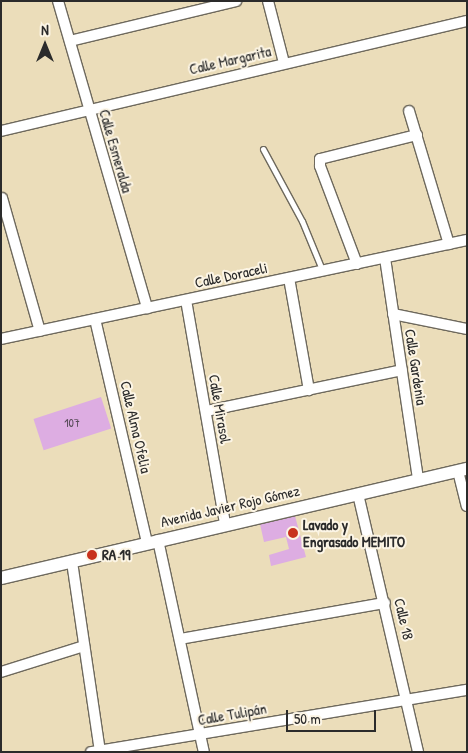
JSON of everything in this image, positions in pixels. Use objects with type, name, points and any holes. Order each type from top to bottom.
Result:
[{"type":"street","name":"Calle Esmeralda","points":[[58,1],[147,308]]},
{"type":"street","points":[[70,42],[236,1]]},
{"type":"street","points":[[268,1],[284,63]]},
{"type":"street","name":"Calle Margarita","points":[[1,131],[467,21]]},
{"type":"street","points":[[409,111],[448,244]]},
{"type":"street","points":[[357,264],[320,166],[320,159],[417,135]]},
{"type":"street","points":[[2,198],[40,331]]},
{"type":"street","name":"Calle Doraceli","points":[[1,339],[467,240]]},
{"type":"street","name":"Calle Gardenia","points":[[385,258],[418,480]]},
{"type":"street","points":[[289,278],[308,390]]},
{"type":"street","name":"Calle Mirasol","points":[[186,300],[225,524]]},
{"type":"street","points":[[393,314],[467,329]]},
{"type":"street","name":"Calle Alma Ofelia","points":[[95,319],[180,639],[204,752]]},
{"type":"street","points":[[206,412],[402,370]]},
{"type":"street","points":[[462,470],[467,506]]},
{"type":"street","name":"Avenida Javier Rojo Gómez","points":[[1,578],[462,470]]},
{"type":"street","name":"Calle 18","points":[[358,494],[385,603],[418,752]]},
{"type":"street","points":[[72,562],[97,751]]},
{"type":"street","points":[[180,639],[385,603]]},
{"type":"street","points":[[1,672],[84,646]]},
{"type":"street","name":"Calle Tulipán","points":[[97,751],[467,690]]},
{"type":"lane","points":[[262,149],[302,221],[323,272]]},
{"type":"building","points":[[101,397],[111,428],[44,450],[33,419]]},
{"type":"building","name":"Lavado y Engrasado MEMITO","points":[[295,516],[306,557],[271,566],[269,555],[289,549],[286,537],[264,542],[260,524]]},
{"type":"place","name":"Lavado y Engrasado MEMITO","points":[[293,533]]},
{"type":"place","name":"RA 19","points":[[92,555]]}]
